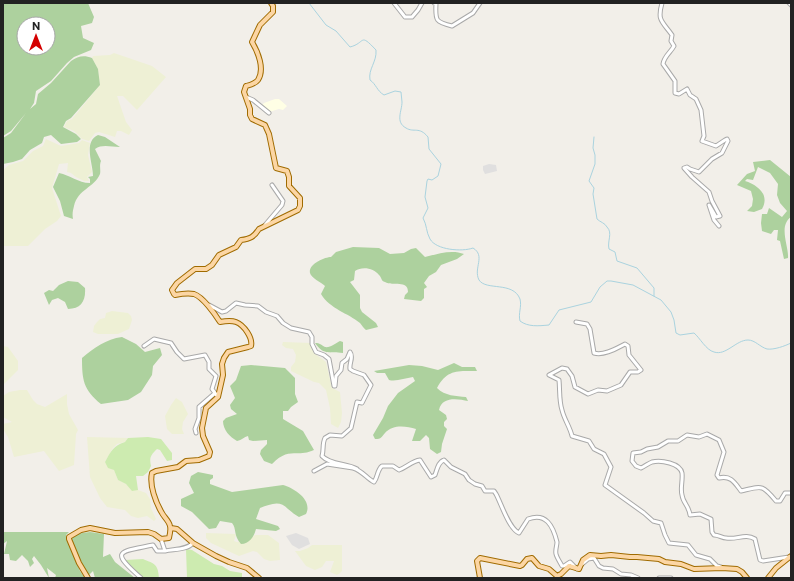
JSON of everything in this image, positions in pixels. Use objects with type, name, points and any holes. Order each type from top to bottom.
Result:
[{"type":"main road","points":[[88,578],[81,568],[69,537],[81,530],[90,528],[115,533],[148,532],[161,539],[169,538],[171,528],[156,499],[151,480],[152,473],[156,471],[178,468],[186,461],[194,461],[208,456],[210,452],[203,436],[202,428],[206,408],[216,395],[222,375],[222,364],[224,358],[228,352],[251,346],[252,343],[249,335],[243,327],[236,322],[220,322],[213,310],[194,294],[181,294],[175,296],[172,290],[177,283],[195,268],[206,269],[212,265],[220,255],[236,247],[241,240],[249,239],[255,235],[259,229],[298,210],[301,202],[300,198],[289,186],[287,171],[276,168],[269,134],[265,125],[252,120],[244,92],[246,86],[255,83],[258,80],[260,74],[260,60],[252,42],[260,25],[273,12],[273,6],[271,3]]},
{"type":"main road","points":[[171,528],[176,530],[192,543],[229,562],[247,568],[259,578]]},
{"type":"main road","points":[[480,578],[477,561],[480,558],[520,566],[527,558],[532,558],[539,566],[549,569],[556,576],[561,574],[569,566],[577,568],[580,567],[583,560],[590,555],[614,555],[620,557],[637,556],[658,559],[664,562],[681,564],[694,570],[722,568],[740,570],[747,578]]},
{"type":"main road","points":[[768,578],[776,568],[791,556]]},
{"type":"street","points":[[394,3],[405,17],[412,17],[422,3]]},
{"type":"street","points":[[434,3],[436,4],[437,20],[441,23],[452,26],[473,13],[480,3]]},
{"type":"street","points":[[662,3],[659,16],[663,24],[672,34],[674,46],[667,54],[663,64],[675,81],[675,93],[679,94],[687,89],[690,95],[696,99],[702,110],[704,136],[702,141],[716,146],[725,140],[728,140],[722,154],[712,159],[699,172],[687,167],[684,168],[709,192],[720,216],[716,217],[709,205],[710,209],[714,221],[720,226]]},
{"type":"street","points":[[245,96],[253,100],[269,113]]},
{"type":"street","points":[[263,227],[282,205],[283,201],[272,185]]},
{"type":"street","points":[[206,304],[222,312],[226,311],[236,303],[254,305],[260,307],[266,312],[274,314],[283,323],[291,328],[309,332],[316,352],[329,359],[334,386],[336,376],[341,370],[342,363],[347,359],[350,352],[352,359],[350,369],[364,375],[371,385],[362,403],[357,402],[352,428],[342,436],[330,435],[325,438],[322,444],[324,450],[322,456],[326,460],[350,465],[374,482],[377,479],[379,468],[382,466],[393,466],[399,470],[407,467],[414,461],[420,460],[431,476],[435,475],[438,466],[441,461],[444,460],[451,467],[465,474],[469,480],[482,486],[485,491],[494,491],[510,524],[516,532],[519,533],[528,519],[537,516],[545,518],[550,524],[557,543],[556,553],[562,566],[570,562],[577,568]]},
{"type":"street","points":[[576,322],[587,324],[590,329],[594,353],[598,354],[612,350],[625,344],[628,346],[629,355],[641,370],[638,372],[630,372],[621,384],[607,392],[598,390],[588,394],[575,387],[572,376],[567,369],[562,368],[549,375],[559,380],[561,409],[565,420],[570,426],[572,436],[589,441],[594,449],[604,454],[611,467],[604,483],[605,485],[644,513],[653,522],[661,522],[665,537],[670,543],[688,545],[696,555],[710,559],[717,566],[722,568]]},
{"type":"street","points":[[144,346],[154,339],[171,343],[184,359],[205,355],[209,362],[209,369],[216,376],[212,389],[216,395],[198,408],[199,418],[195,429],[196,433]]},
{"type":"street","points":[[791,492],[785,493],[780,501],[776,501],[767,490],[763,488],[741,491],[731,478],[724,476],[719,478],[717,475],[724,452],[719,440],[707,434],[699,437],[687,435],[678,441],[668,440],[658,447],[646,449],[641,452],[634,452],[632,461],[636,466],[642,468],[652,462],[659,461],[680,469],[682,473],[680,487],[683,501],[689,507],[690,514],[700,514],[711,519],[712,532],[714,535],[728,539],[746,536],[755,539],[760,560],[764,561],[791,556]]},
{"type":"street","points":[[314,470],[327,464],[357,469]]},
{"type":"street","points":[[161,539],[165,551]]},
{"type":"street","points":[[140,578],[121,558],[121,554],[123,552],[153,545],[157,551],[165,551],[186,548],[192,543]]},
{"type":"street","points":[[582,564],[588,559],[594,558],[599,566],[603,568],[613,569],[621,574],[631,575],[638,578]]},
{"type":"street","points":[[659,578],[671,578]]},
{"type":"shaded area","points":[[114,53],[152,66],[166,77],[137,110],[123,96],[117,96],[126,122],[132,130],[129,135],[121,131],[117,131],[115,137],[99,132],[95,133],[89,141],[82,139],[74,131],[64,127],[67,121],[72,119],[100,85],[98,69],[92,58],[93,56],[110,55]]},
{"type":"shaded area","points":[[279,99],[287,106],[283,110],[279,109],[269,112],[262,105],[264,103]]},
{"type":"shaded area","points":[[46,139],[61,146],[79,143],[82,140],[90,143],[88,155],[92,172],[87,177],[89,181],[84,181],[67,172],[68,163],[59,164],[52,188],[61,216],[28,246],[3,246],[3,170],[9,165],[23,161],[33,151],[43,146]]},
{"type":"shaded area","points":[[489,164],[496,165],[497,171],[485,174],[483,166]]},
{"type":"shaded area","points":[[112,311],[128,313],[131,316],[132,320],[129,329],[118,334],[98,334],[93,332],[94,326],[97,322],[100,319],[105,318],[106,313]]},
{"type":"shaded area","points":[[283,342],[311,343],[314,353],[326,362],[332,388],[340,392],[342,413],[341,422],[338,428],[331,424],[330,408],[326,390],[319,383],[291,371],[296,355],[293,349],[286,348],[282,345]]},
{"type":"shaded area","points":[[3,346],[8,347],[18,361],[18,370],[3,385]]},
{"type":"shaded area","points":[[27,390],[37,404],[45,407],[67,394],[69,414],[78,430],[76,434],[74,465],[59,471],[44,451],[14,457],[8,437],[3,429],[3,424],[12,422],[3,417],[3,396],[9,392]]},
{"type":"shaded area","points":[[176,398],[182,402],[188,414],[183,422],[182,429],[184,434],[172,434],[167,429],[165,416]]},
{"type":"shaded area","points":[[87,437],[128,438],[125,442],[117,444],[113,448],[105,462],[114,470],[118,480],[126,484],[132,490],[138,490],[146,493],[150,499],[151,508],[156,519],[154,521],[147,516],[138,518],[131,516],[125,510],[107,507],[100,498],[90,477]]},
{"type":"shaded area","points":[[206,533],[235,534],[234,541],[237,542],[250,539],[255,535],[268,535],[279,543],[280,560],[270,561],[264,559],[257,552],[253,551],[239,556],[211,543],[206,538]]},
{"type":"shaded area","points":[[296,533],[308,538],[310,544],[299,549],[292,545],[286,536]]},
{"type":"shaded area","points":[[312,545],[342,545],[342,571],[337,575],[330,572],[334,561],[326,561],[322,567],[315,570],[306,566],[295,551],[300,551]]},
{"type":"green space","points":[[3,3],[88,3],[94,17],[92,23],[81,26],[83,38],[94,43],[91,50],[74,57],[51,81],[36,91],[34,103],[30,109],[36,104],[38,94],[51,83],[71,61],[81,56],[92,58],[98,69],[100,85],[71,118],[66,121],[63,127],[76,134],[81,139],[77,142],[61,144],[51,135],[44,137],[42,143],[30,150],[22,159],[3,164],[3,138],[11,133],[26,113],[11,131],[3,136]]},
{"type":"green space","points":[[98,135],[105,137],[120,147],[104,146],[95,149],[101,161],[100,174],[94,183],[82,192],[76,200],[73,211],[73,219],[64,216],[60,201],[53,187],[59,173],[82,182],[90,183],[90,179],[88,177],[93,176],[93,171],[90,148],[93,138]]},
{"type":"green space","points":[[770,160],[791,177],[791,217],[785,226],[788,258],[784,259],[780,241],[777,240],[778,230],[774,230],[771,234],[762,231],[761,223],[762,214],[767,214],[769,208],[782,217],[787,211],[780,203],[777,195],[778,184],[770,173],[758,167],[753,180],[747,179],[745,181],[754,185],[764,195],[765,199],[762,209],[754,212],[747,211],[752,206],[753,199],[751,191],[737,185],[747,174],[755,171],[753,162]]},
{"type":"green space","points":[[353,247],[379,248],[390,254],[404,253],[416,248],[425,257],[450,252],[464,254],[457,259],[441,265],[436,272],[429,276],[424,283],[427,287],[424,289],[424,298],[421,301],[404,299],[408,292],[406,286],[403,284],[384,282],[377,273],[371,269],[364,268],[355,271],[354,280],[350,282],[360,295],[360,308],[362,312],[376,323],[378,327],[366,330],[355,319],[334,307],[325,299],[321,294],[325,286],[310,273],[310,270],[314,264],[325,258],[331,257],[336,252]]},
{"type":"green space","points":[[68,281],[78,282],[85,288],[85,297],[82,303],[76,308],[68,309],[65,302],[58,298],[52,300],[49,305],[44,293],[49,290],[53,291],[59,285]]},
{"type":"green space","points":[[122,337],[136,344],[145,352],[160,348],[162,355],[153,366],[152,375],[141,392],[128,400],[101,404],[90,394],[87,389],[82,372],[82,358],[105,342]]},
{"type":"green space","points":[[340,341],[343,342],[343,353],[321,350],[315,343],[327,347]]},
{"type":"green space","points":[[454,363],[462,367],[475,367],[477,371],[459,371],[449,374],[437,388],[447,394],[466,397],[468,401],[447,400],[443,402],[439,410],[446,415],[447,419],[444,422],[444,426],[447,429],[441,452],[437,454],[430,449],[429,438],[426,435],[420,441],[412,441],[416,429],[408,427],[400,426],[392,428],[380,438],[375,439],[373,435],[388,406],[398,393],[415,381],[413,377],[389,380],[385,373],[377,373],[374,371],[409,365],[422,366],[438,370]]},
{"type":"green space","points":[[251,365],[285,368],[295,378],[295,394],[298,402],[288,411],[283,411],[283,419],[303,431],[314,450],[303,453],[283,455],[272,464],[264,461],[260,454],[261,450],[267,444],[267,440],[253,441],[249,440],[248,436],[237,441],[227,433],[223,421],[226,418],[237,414],[231,409],[230,405],[235,398],[230,386],[236,380],[241,366]]},
{"type":"green space","points":[[148,437],[161,439],[172,453],[172,460],[167,461],[160,450],[157,449],[151,456],[151,466],[148,472],[143,476],[136,476],[138,490],[132,491],[126,484],[118,480],[114,470],[108,468],[105,462],[113,449],[125,442],[128,438]]},
{"type":"green space","points":[[198,472],[213,475],[213,478],[210,480],[210,484],[232,492],[283,485],[297,492],[305,499],[307,504],[306,514],[299,517],[282,504],[272,504],[260,508],[256,519],[278,526],[280,529],[276,531],[256,529],[251,540],[241,544],[237,538],[232,523],[220,521],[216,528],[209,529],[192,512],[181,506],[181,499],[194,493],[189,483],[191,476]]},
{"type":"green space","points":[[3,532],[69,532],[66,535],[67,540],[80,571],[85,578],[55,578],[56,575],[47,568],[49,578],[34,556],[32,559],[34,563],[30,567],[28,561],[22,555],[16,561],[10,560],[9,554],[4,554],[7,541],[3,544]]},
{"type":"green space","points":[[90,532],[104,534],[103,557],[110,554],[115,562],[135,578],[95,578],[93,571],[89,575],[78,558],[72,538],[75,534]]},
{"type":"green space","points":[[186,549],[192,550],[214,564],[222,566],[230,571],[242,573],[242,578],[187,578]]},
{"type":"green space","points":[[143,559],[157,567],[159,578],[143,578],[125,560]]},
{"type":"waterway","points":[[309,3],[326,25],[336,31],[350,47],[365,40],[376,50],[370,72],[370,80],[384,95],[395,91],[401,92],[401,123],[406,128],[422,132],[428,137],[429,149],[441,164],[438,176],[432,180],[428,179],[427,181],[425,197],[428,208],[423,218],[430,239],[433,243],[443,248],[456,250],[473,248],[477,251],[479,255],[477,271],[479,280],[487,285],[506,288],[517,293],[520,299],[520,321],[537,326],[549,325],[559,310],[591,302],[600,287],[607,281],[611,281],[633,285],[661,300],[671,312],[676,333],[680,335],[694,333],[711,351],[718,353],[723,352],[739,342],[748,340],[753,341],[767,349],[776,348],[791,343]]},
{"type":"waterway","points":[[594,137],[593,148],[595,164],[589,181],[594,188],[593,194],[597,219],[605,224],[609,229],[609,249],[615,252],[617,261],[637,268],[654,288],[654,296]]}]
